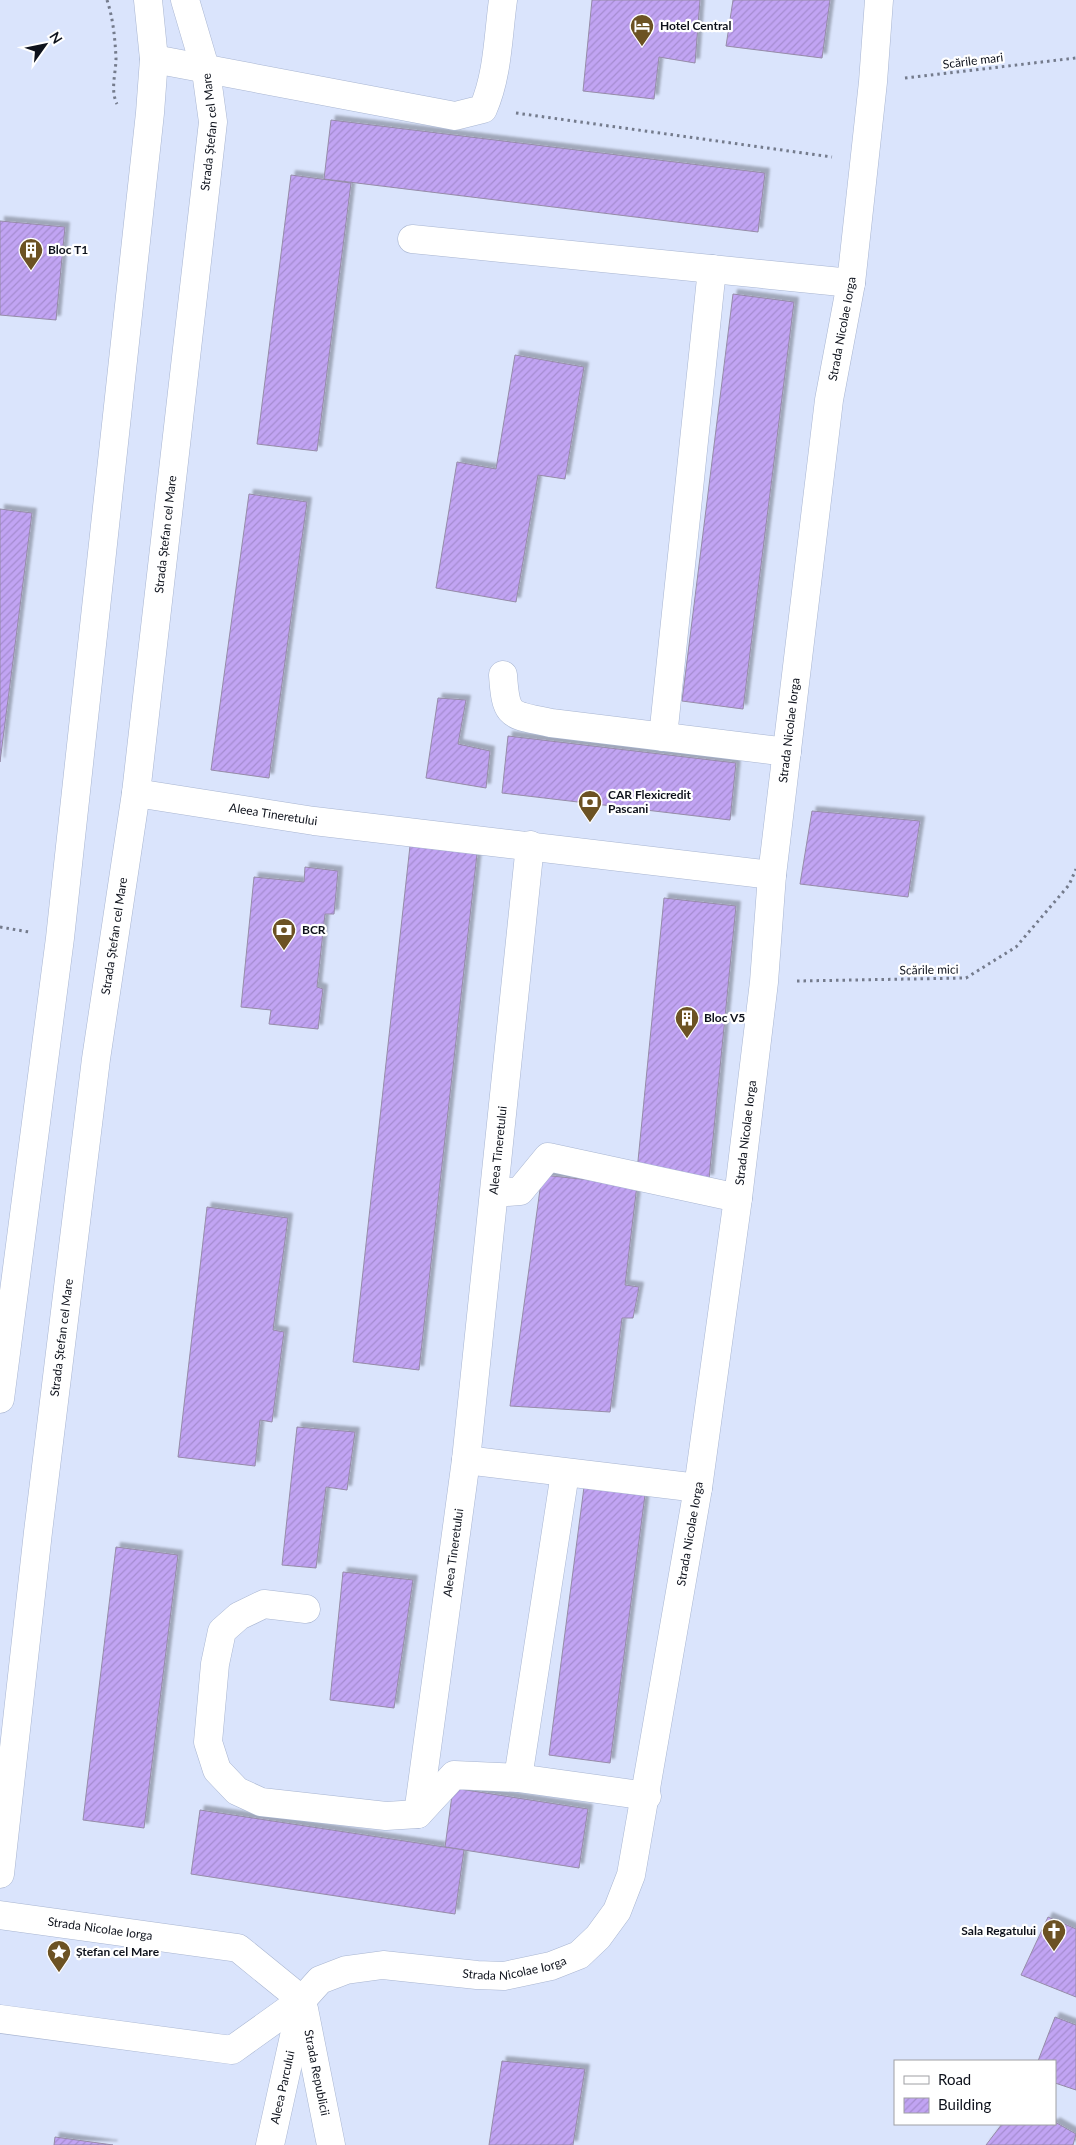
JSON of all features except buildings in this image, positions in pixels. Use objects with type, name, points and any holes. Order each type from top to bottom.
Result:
[{"type":"street","points":[[0,1399],[64,900],[150,113],[154,59],[148,0]]},
{"type":"street","name":"Strada Ștefan cel Mare","points":[[0,1874],[38,1532],[94,1078],[136,793],[213,122],[206,71],[186,0]]},
{"type":"street","points":[[154,59],[206,71],[455,116],[483,108],[493,82],[503,0]]},
{"type":"street","name":"Strada Nicolae Iorga","points":[[0,2019],[232,2050],[302,2000],[320,1980],[346,1970],[383,1965],[504,1976],[551,1966],[579,1955],[598,1937],[617,1911],[631,1875],[646,1796],[698,1488],[738,1198],[764,982],[772,874],[830,400],[851,283],[873,82],[879,0]]},
{"type":"street","points":[[412,239],[851,283]]},
{"type":"street","points":[[663,737],[712,269]]},
{"type":"street","points":[[503,675],[506,704],[508,709],[516,715],[551,723],[787,752]]},
{"type":"street","name":"Aleea Tineretului","points":[[136,793],[314,821],[772,874]]},
{"type":"street","name":"Aleea Tineretului","points":[[418,1814],[466,1460],[530,845]]},
{"type":"street","points":[[495,1193],[520,1191],[548,1157],[738,1198]]},
{"type":"street","points":[[466,1460],[698,1488]]},
{"type":"street","points":[[518,1778],[565,1473]]},
{"type":"street","points":[[306,1610],[264,1604],[238,1616],[222,1631],[215,1664],[208,1742],[217,1770],[237,1790],[261,1802],[386,1816],[418,1814],[454,1775],[518,1778],[646,1796]]},
{"type":"street","name":"Strada Nicolae Iorga","points":[[0,1915],[238,1948],[302,2000]]},
{"type":"street","name":"Aleea Parcului","points":[[270,2145],[302,2000]]},
{"type":"street","name":"Strada Republicii","points":[[302,2000],[331,2145]]},
{"type":"path","points":[[107,0],[112,16],[114,95],[116,103],[122,109],[150,113]]},
{"type":"path","name":"Scările mari","points":[[873,82],[1076,58]]},
{"type":"path","points":[[483,108],[864,161]]},
{"type":"path","name":"Scările mici","points":[[764,982],[966,978],[1016,947],[1069,885],[1076,868]]},
{"type":"place","name":"Hotel Central","points":[[642,47]]},
{"type":"place","name":"Bloc T1","points":[[31,271]]},
{"type":"place","name":"CAR Flexicredit Pascani","points":[[590,823]]},
{"type":"place","name":"BCR","points":[[284,951]]},
{"type":"place","name":"Bloc V5","points":[[687,1039]]},
{"type":"place","name":"Sala Regatului","points":[[1054,1952]]},
{"type":"place","name":"Ștefan cel Mare","points":[[59,1973]]}]
